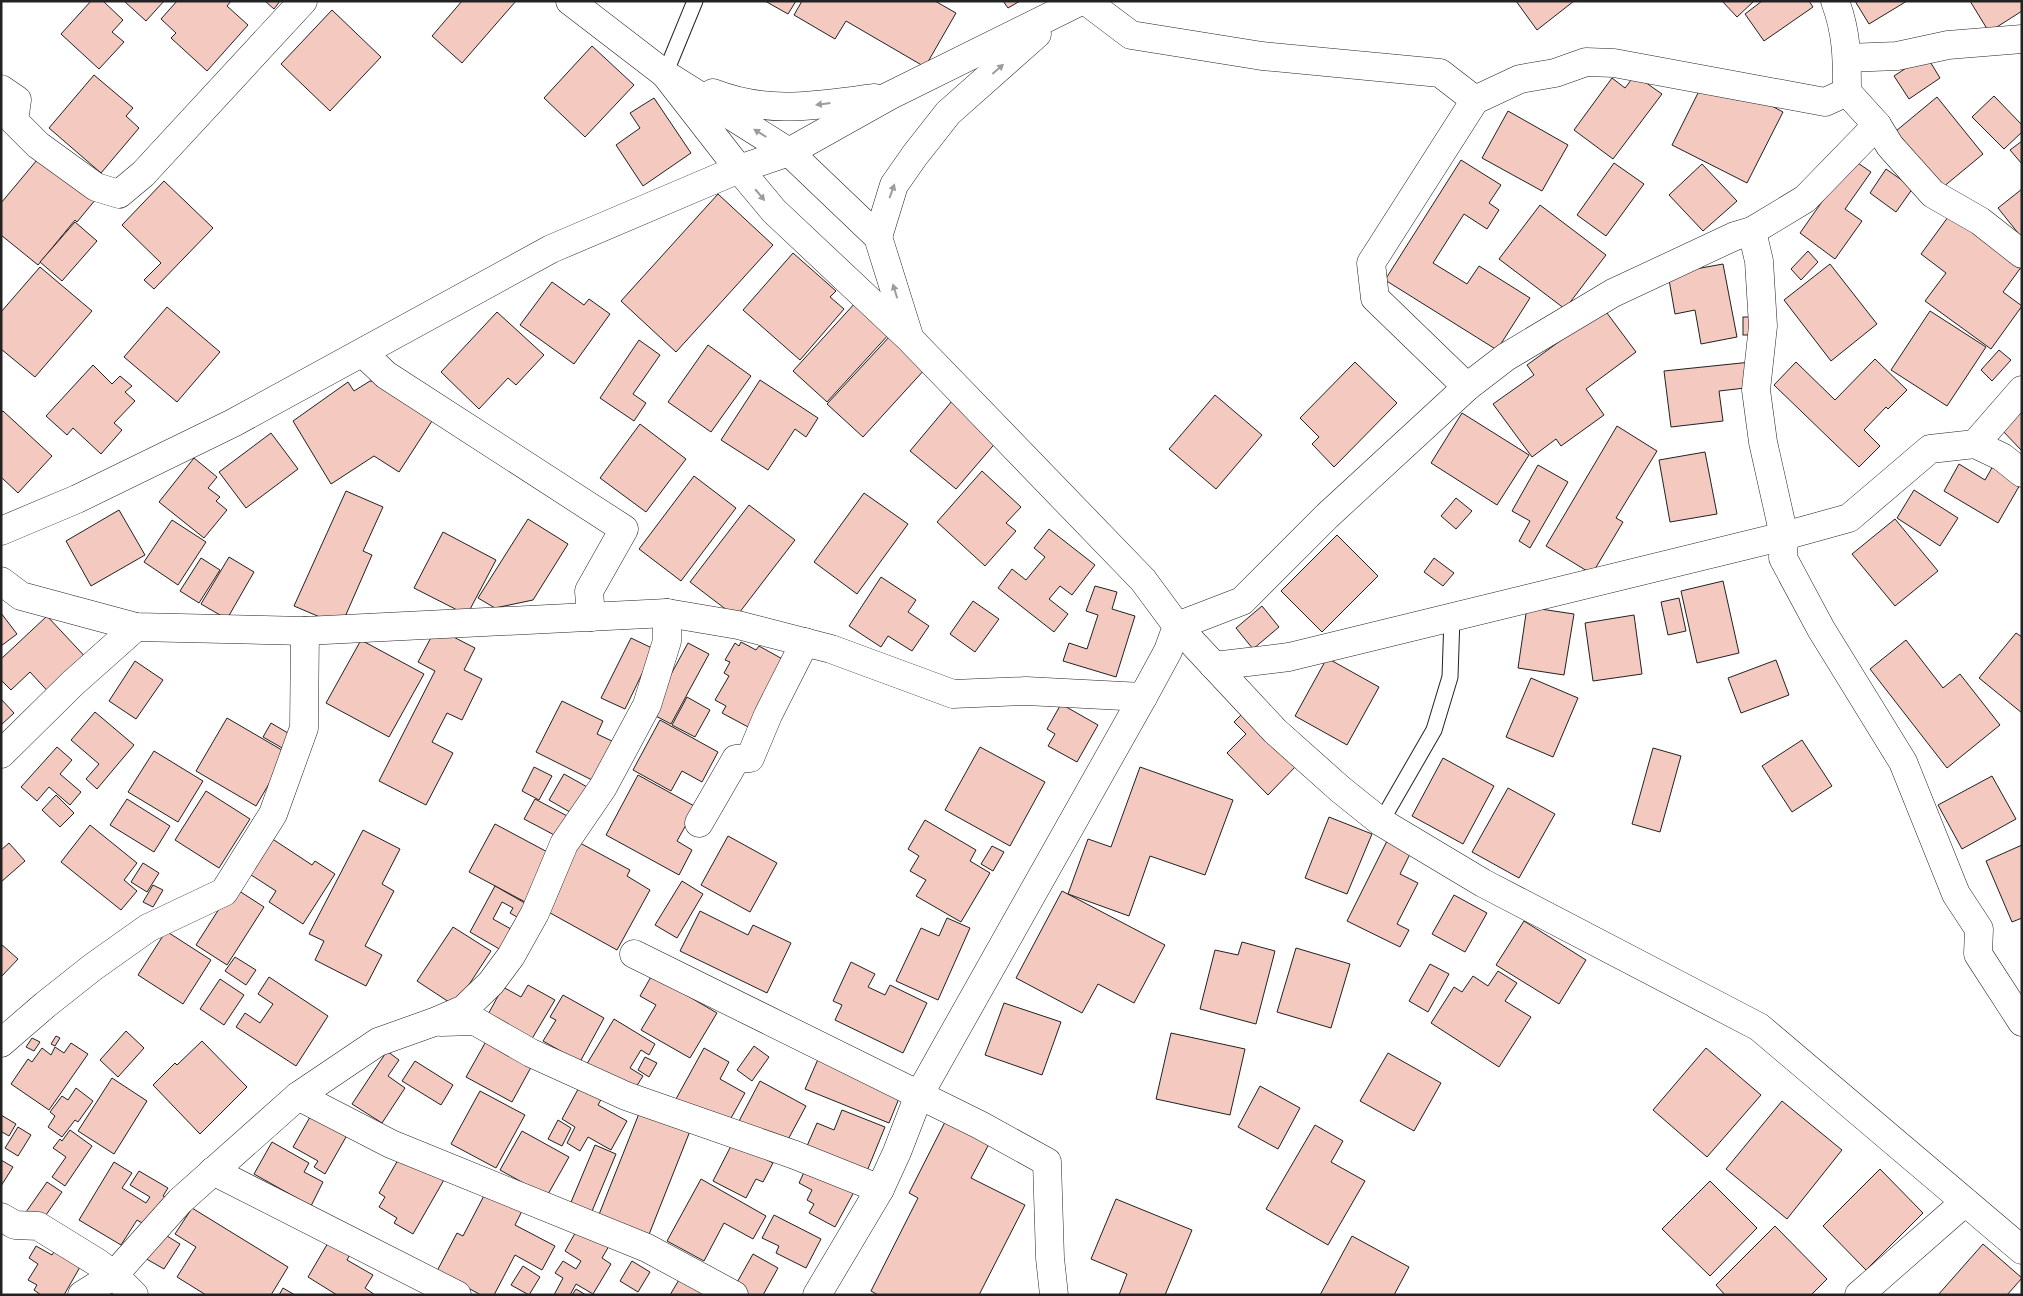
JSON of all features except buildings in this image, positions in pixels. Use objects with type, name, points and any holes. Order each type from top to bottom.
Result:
[{"type":"street","points":[[1,89],[17,100],[14,121],[38,145],[96,187],[119,194],[143,174],[304,1]]},
{"type":"street","points":[[570,1],[666,74],[789,152],[878,237],[909,338]]},
{"type":"street","points":[[1835,1],[1843,23],[1847,58],[1847,92],[1877,125],[1890,146],[1933,194],[1980,221],[2022,254]]},
{"type":"street","points":[[1,531],[77,498],[233,423],[552,249],[739,169],[789,152],[889,96],[1077,4]]},
{"type":"street","points":[[1077,4],[1131,34],[1262,56],[1440,73],[1475,100]]},
{"type":"street","points":[[878,237],[894,185],[948,113],[1077,4]]},
{"type":"street","points":[[1847,58],[1897,56],[1948,45],[2022,39]]},
{"type":"street","points":[[1467,387],[1375,298],[1371,263],[1475,100],[1520,78],[1555,73],[1586,62],[1614,63],[1825,102],[1847,92]]},
{"type":"street","points":[[666,74],[728,98],[758,106],[796,107],[889,96]]},
{"type":"street","points":[[666,74],[774,211],[909,338],[1143,580],[1177,626],[1275,732],[1340,790],[1382,822],[1483,883],[1759,1027],[2022,1250]]},
{"type":"street","points":[[817,1295],[880,1189],[897,1152],[918,1095],[1143,697],[1168,651],[1177,626],[1242,601],[1327,516],[1467,387],[1506,357],[1613,293],[1734,236],[1752,231],[1805,199],[1877,125]]},
{"type":"street","points":[[1752,231],[1760,261],[1763,326],[1756,390],[1763,442],[1784,536],[1783,558],[1821,629],[1903,762],[1956,894],[1979,928],[1978,954],[2022,1022]]},
{"type":"street","points":[[363,353],[386,374],[624,529],[589,591],[591,617]]},
{"type":"street","points":[[1975,444],[2022,390]]},
{"type":"street","points":[[1214,666],[1289,657],[1784,536],[1849,518],[1930,449],[1975,444],[2002,457],[2022,472]]},
{"type":"street","points":[[1,581],[21,596],[136,627],[305,631],[668,613],[738,625],[831,649],[952,694],[1026,691],[1143,697]]},
{"type":"street","points":[[82,1295],[114,1275],[180,1201],[298,1096],[378,1042],[464,1009],[491,983],[511,956],[535,913],[564,844],[603,787],[648,705],[667,641],[668,613]]},
{"type":"street","points":[[1,754],[99,658],[136,627]]},
{"type":"street","points":[[1,1043],[93,967],[148,928],[224,892],[273,814],[304,728],[305,631]]},
{"type":"street","points":[[698,823],[736,759],[750,758],[768,715],[805,642]]},
{"type":"street","points":[[634,954],[980,1125],[1047,1162],[1050,1258],[1054,1295]]},
{"type":"street","points":[[434,1022],[475,1021],[531,1053],[626,1096],[795,1155],[880,1189]]},
{"type":"street","points":[[298,1096],[392,1144],[647,1248],[734,1295]]},
{"type":"street","points":[[213,1171],[457,1295]]},
{"type":"street","points":[[1859,1295],[1965,1202]]},
{"type":"street","points":[[1,1217],[15,1225],[38,1226],[114,1275],[134,1295]]},
{"type":"lane","points":[[666,74],[695,1]]},
{"type":"lane","points":[[1382,822],[1434,730],[1450,677],[1452,617]]}]
